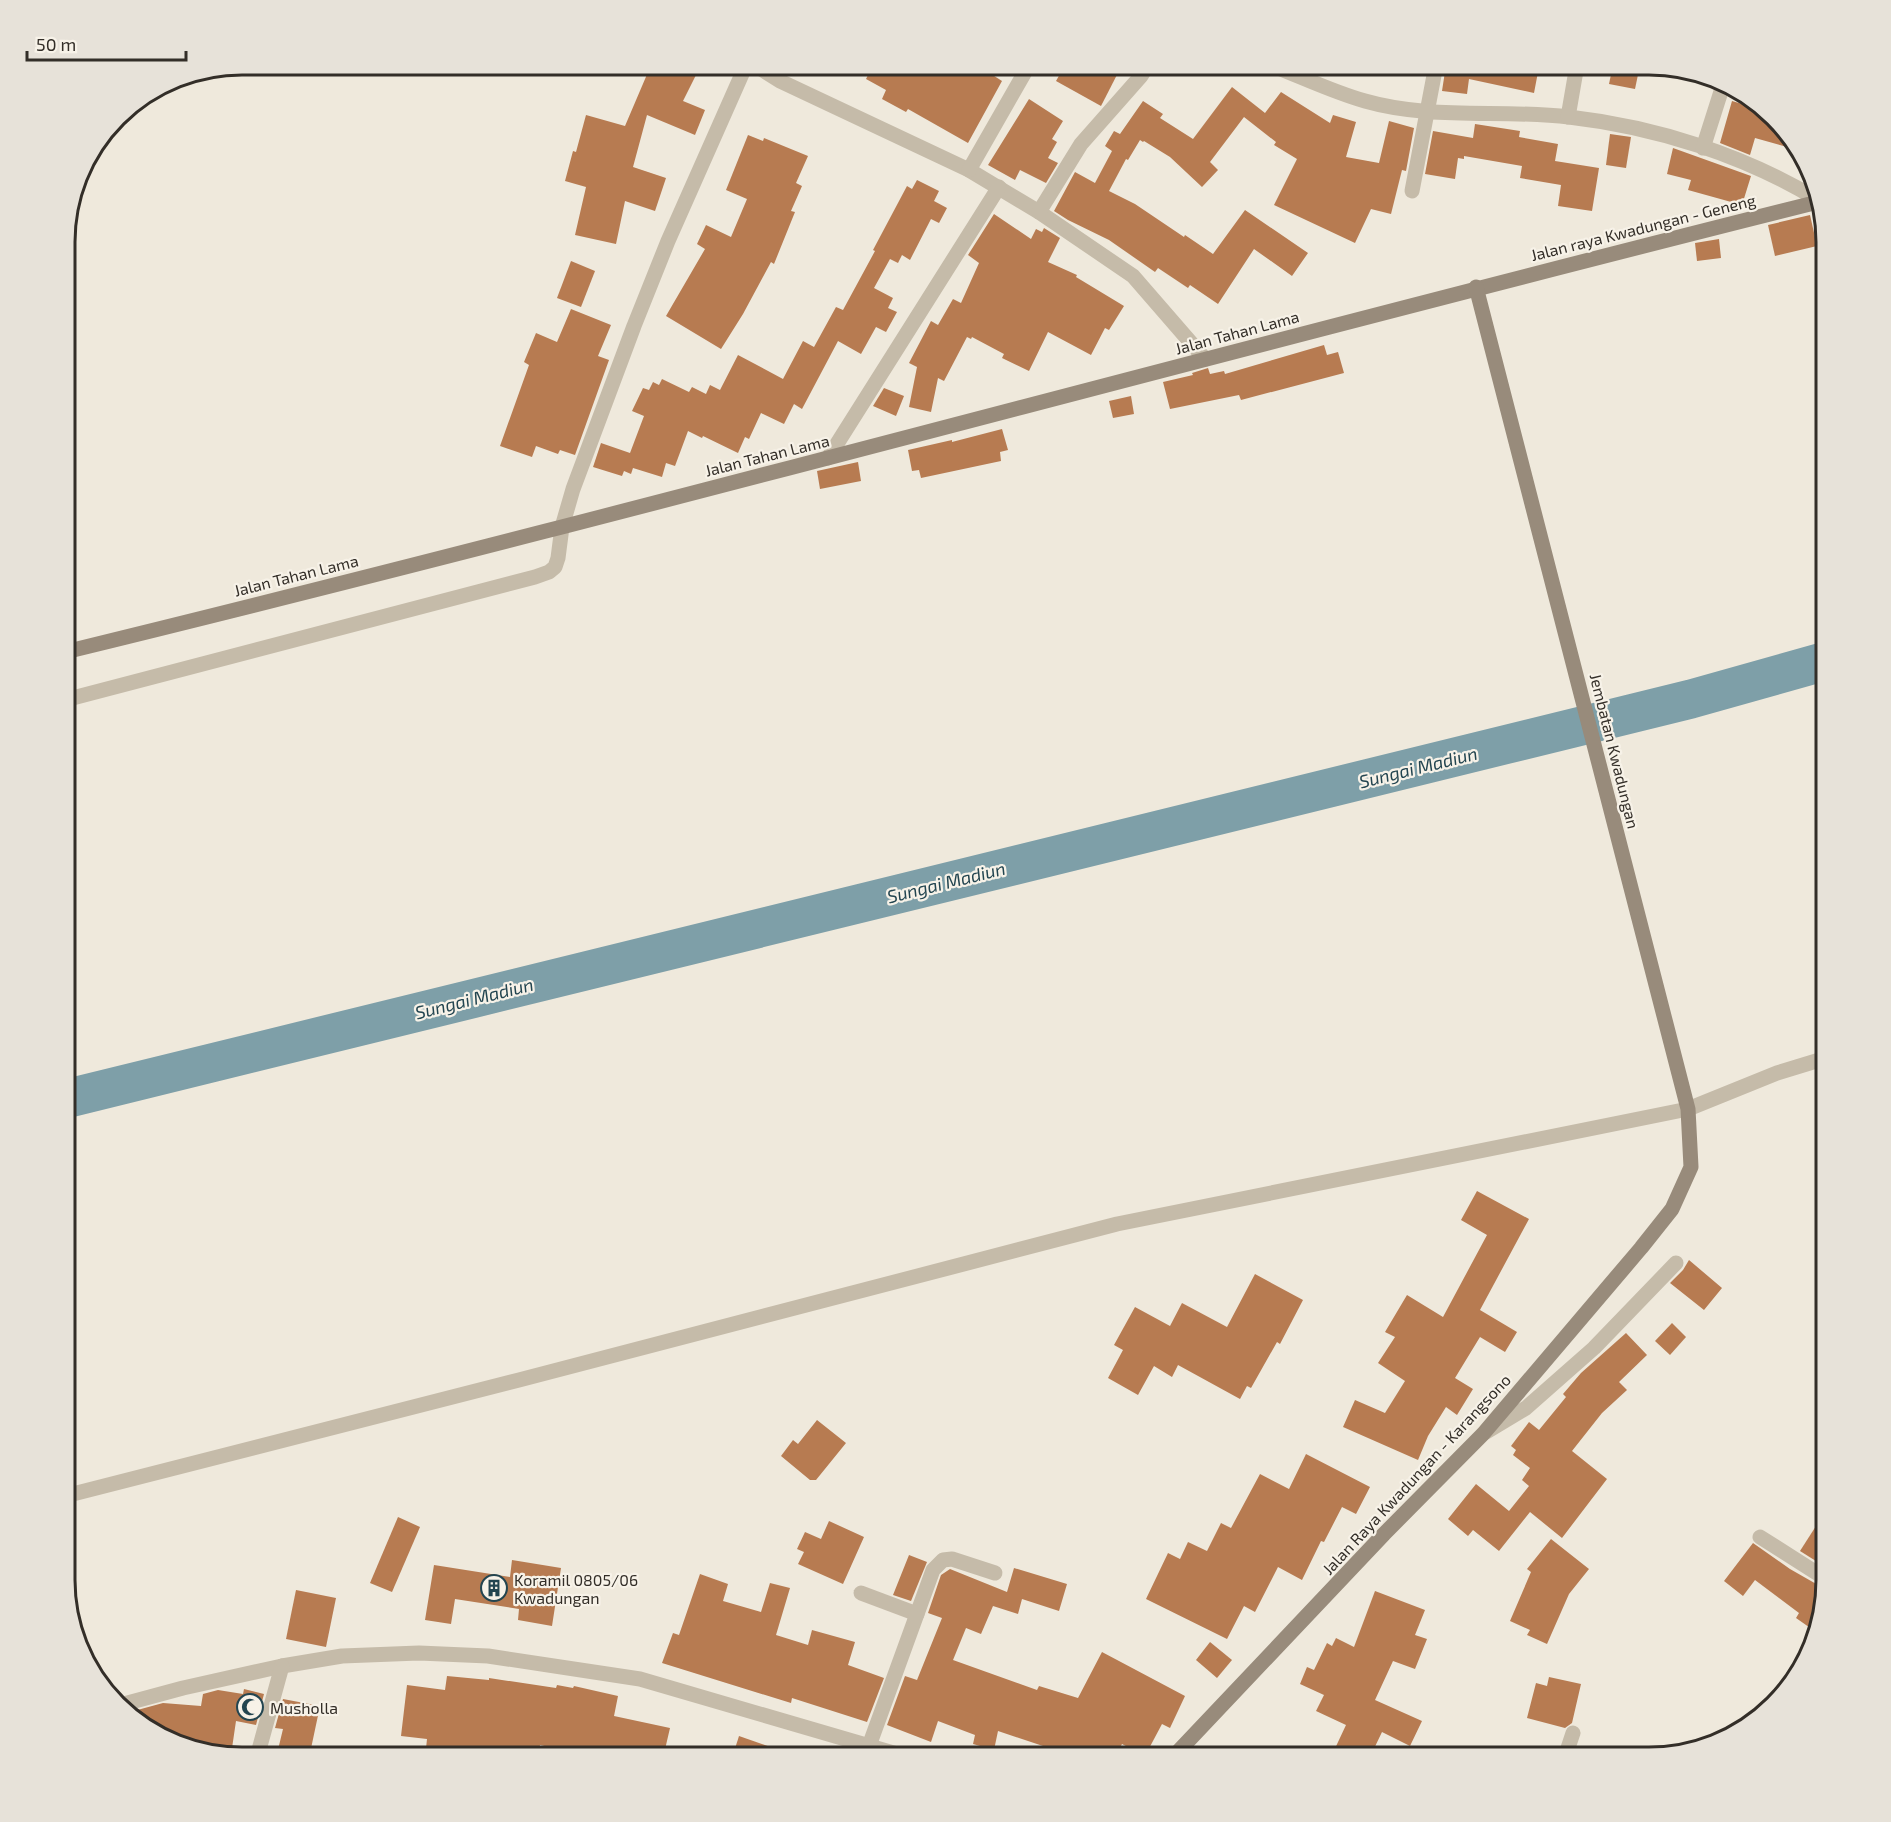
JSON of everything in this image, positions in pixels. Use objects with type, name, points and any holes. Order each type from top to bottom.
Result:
[{"type":"main road","name":"Jalan raya Kwadungan - Geneng","points":[[1476,287],[1811,203]]},
{"type":"main road","name":"Jalan Tahan Lama","points":[[75,649],[828,458],[1476,287]]},
{"type":"main road","name":"Jembatan Kwadungan","points":[[1476,287],[1677,1067]]},
{"type":"main road","name":"Jalan Raya Kwadungan - Karangsono","points":[[1183,1747],[1361,1558],[1483,1434],[1672,1209],[1691,1167],[1688,1109],[1677,1067]]},
{"type":"street","points":[[75,697],[535,577],[555,567],[562,526],[573,489],[664,251],[742,75]]},
{"type":"street","points":[[771,75],[969,170],[1039,213],[1133,276],[1205,358]]},
{"type":"street","points":[[969,170],[1023,75]]},
{"type":"street","points":[[1039,213],[1082,144],[1142,75]]},
{"type":"street","points":[[1309,75],[1365,101],[1426,112],[1568,117],[1641,129],[1746,162],[1809,195]]},
{"type":"street","points":[[1412,191],[1434,75]]},
{"type":"street","points":[[1568,117],[1575,75]]},
{"type":"street","points":[[1703,148],[1721,91]]},
{"type":"street","points":[[828,458],[999,188]]},
{"type":"street","points":[[75,1493],[1117,1224],[1688,1109],[1777,1073],[1816,1061]]},
{"type":"street","points":[[1483,1434],[1526,1408],[1594,1348],[1676,1263]]},
{"type":"street","points":[[1760,1537],[1816,1572]]},
{"type":"street","points":[[869,1746],[933,1570],[944,1560],[952,1559],[994,1573]]},
{"type":"street","points":[[861,1593],[917,1614]]},
{"type":"street","points":[[129,1703],[282,1666],[342,1656],[385,1653],[488,1656],[640,1679],[872,1747]]},
{"type":"street","points":[[260,1747],[282,1666]]},
{"type":"street","points":[[1569,1747],[1573,1733]]},
{"type":"building","points":[[647,75],[696,75],[683,101],[705,110],[695,135],[647,115],[633,167],[666,178],[655,211],[625,201],[616,244],[575,235],[586,187],[565,181],[586,115],[625,126]]},
{"type":"building","points":[[868,75],[993,75],[1002,81],[968,143],[908,109],[906,112],[882,99],[886,90],[866,79]]},
{"type":"building","points":[[1059,75],[1117,75],[1101,106],[1056,81]]},
{"type":"building","points":[[1444,75],[1537,75],[1534,93],[1469,79],[1467,94],[1442,91]]},
{"type":"building","points":[[1611,75],[1638,75],[1635,89],[1609,84]]},
{"type":"building","points":[[1232,87],[1265,113],[1281,92],[1330,123],[1333,115],[1356,122],[1346,157],[1379,163],[1389,121],[1414,128],[1406,171],[1402,170],[1391,214],[1371,209],[1355,243],[1274,205],[1297,159],[1274,145],[1276,142],[1244,117],[1210,162],[1218,170],[1202,187],[1170,157],[1140,140],[1128,160],[1126,159],[1109,191],[1135,204],[1213,254],[1245,210],[1308,253],[1292,276],[1254,249],[1218,304],[1190,285],[1188,288],[1158,268],[1155,272],[1109,240],[1054,211],[1075,172],[1095,183],[1112,151],[1105,146],[1114,131],[1120,134],[1143,101],[1163,114],[1160,118],[1193,139]]},
{"type":"building","points":[[1029,99],[1063,121],[1052,139],[1057,142],[1048,158],[1058,163],[1046,183],[1020,170],[1015,180],[988,165]]},
{"type":"building","points":[[1732,101],[1742,104],[1759,116],[1786,147],[1755,138],[1750,155],[1720,143]]},
{"type":"building","points":[[1475,124],[1520,131],[1519,137],[1558,144],[1555,161],[1599,168],[1592,211],[1558,206],[1561,185],[1520,178],[1522,166],[1464,156],[1464,159],[1458,158],[1455,179],[1425,174],[1433,131],[1473,138]]},
{"type":"building","points":[[1610,134],[1631,137],[1626,168],[1606,165]]},
{"type":"building","points":[[748,135],[763,141],[764,138],[808,156],[796,183],[802,186],[791,211],[795,212],[774,264],[771,262],[721,349],[666,316],[705,249],[697,244],[706,225],[731,237],[747,199],[726,190]]},
{"type":"building","points":[[1673,148],[1751,176],[1742,205],[1688,190],[1691,180],[1667,174]]},
{"type":"building","points":[[917,180],[939,191],[934,201],[947,208],[939,223],[931,219],[910,260],[902,255],[898,263],[890,259],[874,288],[893,298],[888,308],[897,312],[886,332],[876,327],[861,354],[838,341],[802,409],[794,404],[784,424],[761,413],[749,439],[745,437],[738,453],[688,431],[675,466],[666,463],[662,477],[633,468],[631,474],[624,471],[622,476],[593,467],[601,443],[630,453],[644,416],[632,411],[643,388],[649,390],[653,382],[659,385],[662,379],[689,392],[692,387],[706,394],[710,385],[720,390],[738,355],[783,379],[803,341],[814,347],[836,307],[843,310],[907,186],[912,189]]},
{"type":"building","points":[[994,214],[1031,239],[1036,229],[1042,232],[1044,228],[1060,238],[1048,262],[1077,275],[1076,277],[1124,306],[1109,330],[1105,328],[1091,355],[1048,332],[1029,371],[1002,358],[1004,354],[972,337],[971,339],[967,337],[944,381],[938,378],[931,412],[909,407],[917,367],[909,363],[931,321],[938,325],[953,299],[961,303],[979,263],[968,255]]},
{"type":"building","points":[[1810,215],[1816,246],[1775,256],[1768,225]]},
{"type":"building","points":[[1719,239],[1721,258],[1697,261],[1695,243]]},
{"type":"building","points":[[571,261],[595,271],[581,307],[557,298]]},
{"type":"building","points":[[571,309],[611,325],[598,356],[609,360],[575,455],[560,450],[558,454],[536,446],[532,457],[500,446],[529,365],[524,362],[536,333],[557,342]]},
{"type":"building","points":[[1324,345],[1327,355],[1338,352],[1344,373],[1241,400],[1239,395],[1170,409],[1163,382],[1193,375],[1192,373],[1208,368],[1210,374],[1224,371],[1225,374]]},
{"type":"building","points":[[884,388],[904,396],[896,416],[873,406]]},
{"type":"building","points":[[1131,396],[1134,414],[1113,418],[1109,401]]},
{"type":"building","points":[[1002,429],[1008,450],[1000,452],[1001,461],[921,478],[919,470],[912,471],[908,450]]},
{"type":"building","points":[[858,462],[861,481],[820,489],[817,471]]},
{"type":"building","points":[[1477,1191],[1529,1219],[1480,1310],[1517,1332],[1505,1352],[1480,1337],[1455,1378],[1473,1389],[1457,1415],[1446,1407],[1428,1436],[1418,1460],[1343,1427],[1355,1400],[1385,1413],[1405,1381],[1378,1363],[1395,1337],[1385,1332],[1407,1295],[1443,1317],[1487,1235],[1461,1220]]},
{"type":"building","points":[[1689,1260],[1722,1288],[1704,1310],[1670,1283]]},
{"type":"building","points":[[1255,1274],[1303,1300],[1280,1344],[1277,1342],[1251,1388],[1247,1386],[1240,1399],[1178,1365],[1172,1377],[1154,1366],[1138,1395],[1108,1378],[1123,1350],[1114,1345],[1135,1307],[1170,1326],[1182,1303],[1227,1327]]},
{"type":"building","points":[[1672,1323],[1686,1337],[1670,1355],[1655,1341]]},
{"type":"building","points":[[1626,1333],[1647,1355],[1619,1382],[1627,1390],[1602,1413],[1572,1451],[1607,1479],[1562,1538],[1530,1512],[1499,1551],[1473,1530],[1468,1536],[1448,1519],[1476,1484],[1509,1511],[1529,1486],[1522,1480],[1530,1468],[1513,1455],[1516,1450],[1511,1446],[1529,1422],[1539,1430],[1566,1397],[1563,1394],[1581,1373]]},
{"type":"building","points":[[817,1420],[846,1443],[816,1480],[810,1480],[781,1456],[793,1440],[798,1444]]},
{"type":"building","points":[[1306,1454],[1370,1487],[1356,1514],[1342,1507],[1324,1542],[1321,1541],[1302,1580],[1278,1567],[1255,1612],[1244,1606],[1227,1639],[1146,1599],[1168,1553],[1180,1559],[1188,1542],[1207,1551],[1221,1523],[1231,1528],[1260,1474],[1289,1489]]},
{"type":"building","points":[[398,1517],[420,1527],[392,1592],[370,1583]]},
{"type":"building","points":[[829,1521],[864,1537],[843,1584],[798,1564],[804,1552],[797,1549],[805,1532],[821,1539]]},
{"type":"building","points":[[1816,1526],[1816,1561],[1800,1551]]},
{"type":"building","points":[[1551,1539],[1589,1569],[1569,1594],[1547,1644],[1527,1635],[1530,1630],[1510,1621],[1531,1572],[1527,1569]]},
{"type":"building","points":[[1753,1543],[1816,1584],[1809,1627],[1796,1618],[1799,1613],[1755,1580],[1743,1596],[1724,1581]]},
{"type":"building","points":[[909,1555],[927,1562],[911,1601],[893,1595]]},
{"type":"building","name":"Koramil 0805/06 Kwadungan","points":[[512,1560],[561,1568],[552,1626],[518,1620],[519,1609],[455,1599],[451,1624],[425,1620],[434,1565],[510,1577]]},
{"type":"building","points":[[1014,1568],[1067,1584],[1059,1611],[1022,1599],[1018,1614],[993,1606],[981,1634],[966,1628],[953,1660],[1037,1690],[1039,1686],[1078,1698],[1102,1652],[1185,1696],[1170,1728],[1162,1724],[1150,1747],[1128,1747],[1122,1744],[1120,1747],[1046,1747],[998,1731],[995,1747],[984,1747],[973,1744],[975,1735],[938,1721],[931,1742],[887,1725],[905,1676],[917,1680],[942,1618],[928,1613],[941,1575],[950,1569],[1007,1592]]},
{"type":"building","points":[[700,1574],[728,1584],[723,1601],[761,1612],[770,1583],[790,1588],[776,1635],[808,1645],[812,1630],[855,1642],[848,1665],[884,1678],[867,1722],[792,1698],[791,1703],[662,1663],[673,1633],[679,1635]]},
{"type":"building","points":[[296,1590],[336,1598],[326,1647],[286,1639]]},
{"type":"building","points":[[1375,1591],[1425,1610],[1415,1635],[1427,1639],[1415,1669],[1393,1661],[1375,1700],[1422,1721],[1410,1746],[1382,1732],[1375,1747],[1336,1747],[1346,1725],[1316,1711],[1324,1695],[1300,1684],[1307,1667],[1314,1670],[1327,1643],[1332,1646],[1336,1638],[1354,1647]]},
{"type":"building","points":[[1210,1642],[1232,1660],[1217,1678],[1196,1660]]},
{"type":"building","points":[[447,1676],[489,1680],[489,1678],[556,1688],[557,1685],[573,1688],[574,1686],[618,1696],[614,1716],[670,1728],[666,1747],[549,1747],[540,1745],[540,1747],[426,1747],[427,1739],[401,1736],[407,1685],[445,1690]]},
{"type":"building","points":[[1549,1677],[1581,1684],[1572,1723],[1565,1728],[1527,1718],[1536,1683],[1547,1686]]},
{"type":"building","points":[[244,1689],[264,1694],[256,1725],[236,1721],[232,1747],[188,1738],[159,1725],[137,1710],[163,1703],[201,1706],[203,1694],[218,1690],[243,1694]]},
{"type":"building","points":[[283,1699],[320,1706],[311,1747],[279,1747],[283,1729],[275,1728]]},
{"type":"building","points":[[739,1736],[770,1747],[736,1747]]},
{"type":"waterway","name":"Sungai Madiun","points":[[75,1097],[1691,699],[1816,664]]},
{"type":"place","name":"Koramil 0805/06 Kwadungan","points":[[494,1588]]},
{"type":"place","name":"Musholla","points":[[250,1707]]}]
